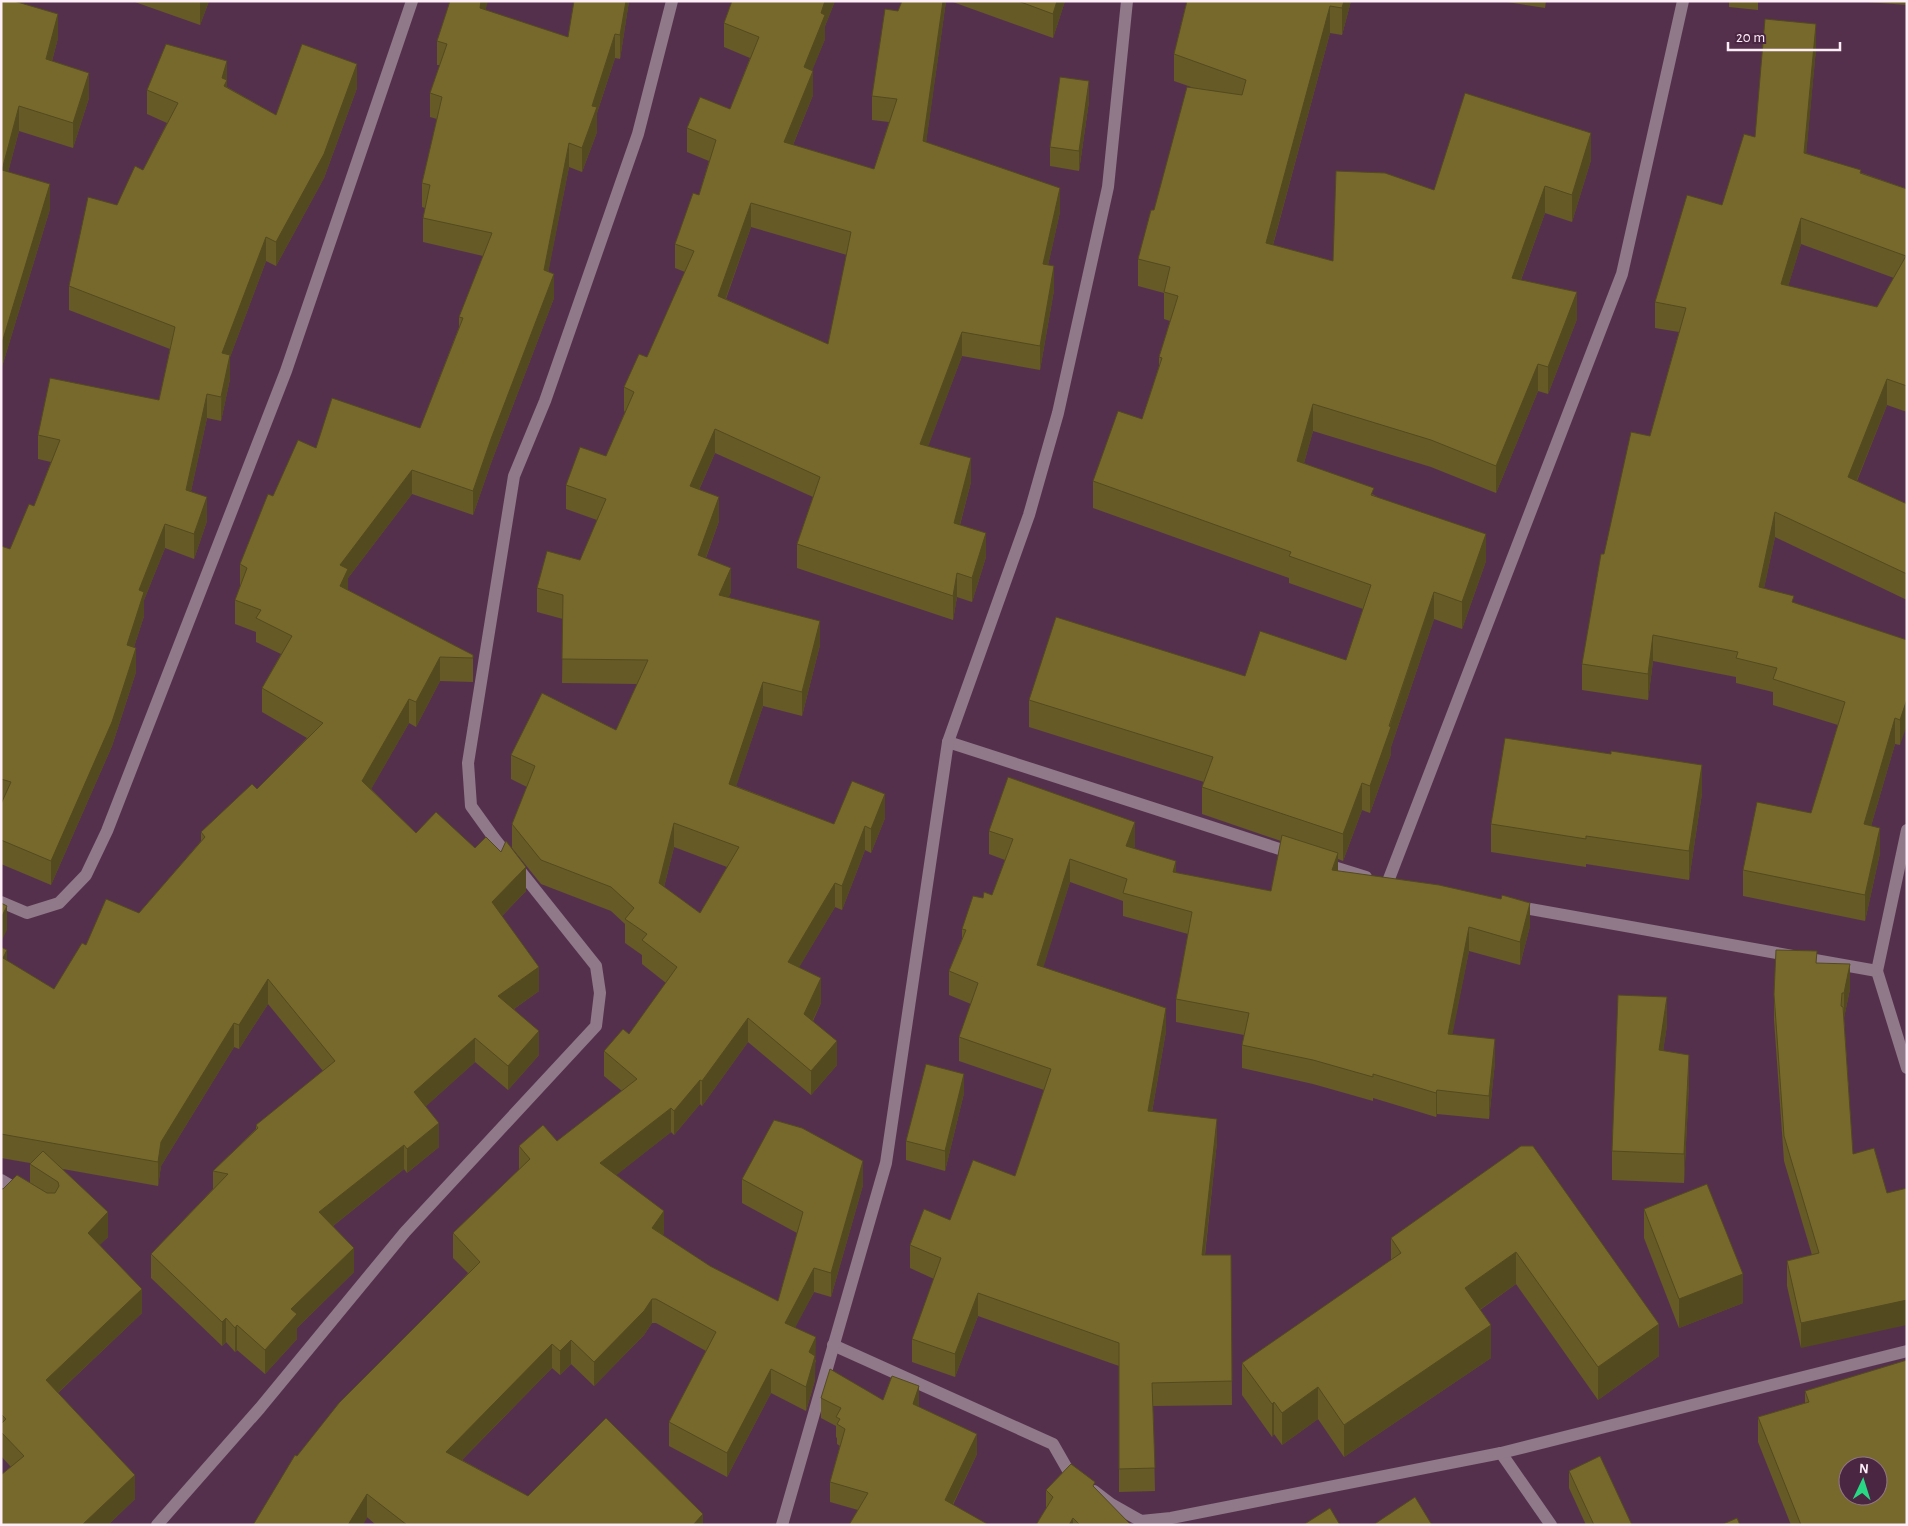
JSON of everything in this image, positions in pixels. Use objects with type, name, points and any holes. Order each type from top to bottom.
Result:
[{"type":"street","points":[[1,902],[28,913],[59,903],[86,875],[107,831],[286,370],[412,1]]},
{"type":"street","points":[[157,1525],[260,1408],[405,1232],[596,1026],[600,993],[596,966],[494,838],[471,806],[468,763],[514,476],[545,400],[638,134],[672,1]]},
{"type":"street","points":[[782,1525],[886,1163],[948,742],[1028,515],[1058,413],[1108,187],[1128,1]]},
{"type":"street","points":[[948,742],[1391,885],[1622,274],[1683,1]]},
{"type":"street","points":[[1907,830],[1877,971],[1907,1068]]},
{"type":"street","points":[[1504,905],[1877,971]]},
{"type":"street","points":[[1,1180],[34,1200]]},
{"type":"street","points":[[833,1345],[1053,1444],[1069,1472],[1111,1504],[1141,1521],[1172,1518],[1500,1453],[1907,1351]]},
{"type":"street","points":[[1500,1453],[1551,1525]]},
{"type":"building","points":[[1,1],[14,1],[58,14],[46,59],[89,73],[73,123],[19,106],[2,170],[50,184],[1,346]]},
{"type":"building","points":[[450,1],[481,1],[480,8],[568,37],[574,1],[626,1],[620,35],[615,34],[592,106],[597,107],[582,148],[569,143],[544,270],[554,274],[473,491],[412,470],[340,565],[348,569],[340,586],[473,655],[473,658],[440,657],[416,702],[409,699],[362,781],[416,833],[436,812],[475,848],[486,837],[501,852],[506,841],[526,867],[492,902],[539,967],[498,996],[539,1031],[508,1066],[475,1038],[414,1092],[439,1123],[407,1149],[404,1145],[319,1212],[354,1248],[291,1309],[297,1314],[265,1350],[237,1325],[235,1328],[226,1318],[222,1322],[151,1254],[228,1174],[213,1171],[258,1128],[256,1125],[335,1061],[268,979],[239,1025],[234,1023],[161,1142],[158,1162],[1,1134],[1,947],[7,950],[3,958],[54,989],[82,943],[86,945],[106,899],[139,913],[205,837],[201,832],[252,784],[257,789],[323,723],[262,688],[292,636],[256,618],[261,610],[235,600],[247,568],[240,564],[268,494],[273,496],[298,440],[316,448],[332,398],[420,428],[463,318],[459,317],[492,233],[423,218],[430,185],[422,183],[442,97],[430,93],[447,44],[437,41]]},
{"type":"building","points":[[732,1],[825,1],[821,13],[825,15],[804,67],[813,71],[784,142],[874,169],[897,99],[872,96],[885,9],[898,11],[902,1],[943,1],[923,141],[1060,188],[1043,264],[1054,266],[1040,346],[962,332],[920,444],[971,458],[954,523],[986,533],[972,578],[957,573],[953,596],[797,544],[820,477],[715,429],[690,486],[719,497],[698,555],[731,568],[719,595],[820,621],[802,692],[763,682],[729,784],[834,824],[852,781],[885,794],[871,829],[865,826],[842,886],[835,883],[788,962],[821,978],[804,1014],[837,1041],[811,1071],[748,1018],[702,1081],[700,1080],[674,1111],[671,1108],[600,1163],[664,1211],[652,1228],[710,1266],[778,1301],[803,1212],[742,1179],[774,1120],[802,1128],[863,1161],[831,1273],[814,1268],[785,1323],[816,1337],[809,1352],[815,1356],[806,1387],[771,1369],[727,1453],[669,1422],[716,1332],[656,1299],[652,1299],[644,1311],[594,1362],[571,1340],[560,1351],[552,1344],[446,1452],[528,1496],[606,1418],[703,1514],[693,1525],[407,1525],[367,1494],[348,1525],[253,1525],[295,1455],[297,1456],[339,1403],[480,1262],[453,1233],[530,1159],[519,1146],[543,1125],[557,1141],[637,1079],[604,1051],[623,1029],[629,1034],[677,967],[642,940],[647,934],[625,919],[634,908],[611,887],[541,860],[512,824],[535,766],[511,755],[542,693],[616,730],[648,660],[562,659],[563,595],[537,588],[547,551],[580,560],[606,499],[566,485],[580,447],[606,456],[634,392],[624,387],[639,354],[647,357],[694,251],[675,244],[693,193],[699,195],[716,140],[687,128],[700,97],[730,109],[759,37],[724,23]],"holes":[[[751,203],[851,232],[828,344],[718,296]],[[674,823],[739,847],[700,913],[659,883]]]},
{"type":"building","points":[[1018,1],[1057,1],[1053,14]]},
{"type":"building","points":[[1187,1],[1344,1],[1342,8],[1330,6],[1266,243],[1333,261],[1336,171],[1385,173],[1434,190],[1465,93],[1591,133],[1572,195],[1545,186],[1512,278],[1577,292],[1548,367],[1538,364],[1496,466],[1431,440],[1313,404],[1297,461],[1374,488],[1371,495],[1486,534],[1462,602],[1434,592],[1370,786],[1362,783],[1343,834],[1202,787],[1213,757],[1029,700],[1056,617],[1245,676],[1260,631],[1346,660],[1371,585],[1289,556],[1291,552],[1093,481],[1118,411],[1142,419],[1162,358],[1159,357],[1178,296],[1164,292],[1170,267],[1138,259],[1151,210],[1154,210],[1187,87],[1242,95],[1246,80],[1174,54]]},
{"type":"building","points":[[1765,19],[1816,24],[1804,153],[1861,170],[1860,173],[1907,189],[1907,386],[1887,379],[1848,477],[1907,504],[1907,574],[1775,512],[1759,587],[1794,596],[1792,602],[1907,640],[1907,699],[1900,720],[1895,718],[1864,824],[1880,828],[1865,895],[1743,870],[1757,802],[1811,813],[1845,702],[1773,679],[1777,668],[1736,658],[1738,652],[1653,635],[1648,674],[1582,664],[1601,554],[1604,554],[1631,432],[1650,436],[1686,308],[1655,302],[1687,195],[1722,205],[1744,134],[1755,137]],"holes":[[[1801,218],[1906,256],[1877,307],[1781,284]]]},
{"type":"building","points":[[166,44],[227,61],[222,78],[227,80],[224,86],[276,115],[302,44],[357,64],[324,154],[276,242],[266,237],[222,353],[230,355],[221,397],[207,394],[186,490],[207,497],[194,534],[165,524],[139,590],[144,592],[127,645],[136,648],[112,722],[51,861],[1,840],[1,804],[11,782],[1,779],[1,546],[10,549],[29,504],[34,506],[60,440],[38,435],[50,378],[159,400],[175,327],[69,286],[88,197],[117,205],[135,166],[143,170],[178,103],[147,90]]},
{"type":"building","points":[[1060,77],[1089,81],[1079,151],[1050,147]]},
{"type":"building","points":[[1505,738],[1611,754],[1611,751],[1702,765],[1689,851],[1586,836],[1586,839],[1491,824]]},
{"type":"building","points":[[1008,777],[1135,822],[1126,846],[1176,861],[1173,872],[1271,891],[1282,835],[1338,853],[1332,870],[1439,885],[1501,899],[1502,895],[1530,903],[1520,942],[1469,927],[1448,1034],[1495,1039],[1489,1096],[1437,1090],[1436,1093],[1373,1074],[1373,1077],[1313,1060],[1242,1045],[1249,1013],[1176,999],[1192,912],[1123,893],[1127,879],[1070,859],[1037,965],[1166,1008],[1148,1111],[1217,1119],[1202,1255],[1231,1255],[1232,1381],[1152,1383],[1155,1468],[1119,1469],[1119,1343],[978,1293],[955,1354],[912,1339],[941,1258],[910,1245],[924,1209],[950,1220],[973,1160],[1015,1176],[1051,1069],[959,1037],[978,983],[949,971],[966,930],[962,929],[973,896],[983,898],[984,892],[992,895],[1013,839],[989,831]]},
{"type":"building","points":[[1,903],[7,906],[1,918]]},
{"type":"building","points":[[1776,950],[1817,951],[1816,963],[1850,964],[1844,993],[1842,993],[1841,1006],[1843,1007],[1853,1154],[1874,1148],[1887,1193],[1907,1188],[1907,1300],[1801,1323],[1787,1261],[1819,1253],[1784,1136],[1774,994]]},
{"type":"building","points":[[1618,995],[1667,997],[1659,1050],[1689,1055],[1684,1154],[1612,1151]]},
{"type":"building","points":[[926,1064],[964,1074],[945,1151],[906,1141]]},
{"type":"building","points":[[1521,1146],[1533,1146],[1659,1324],[1598,1367],[1516,1252],[1465,1288],[1491,1325],[1344,1425],[1318,1387],[1282,1413],[1274,1402],[1272,1404],[1242,1363],[1401,1253],[1391,1238]]},
{"type":"building","points":[[43,1151],[108,1212],[88,1233],[142,1289],[46,1380],[135,1475],[82,1525],[1,1525],[1,1475],[24,1456],[1,1432],[1,1424],[6,1419],[1,1414],[1,1191],[17,1175],[47,1193],[55,1193],[59,1186],[58,1182],[30,1164]]},
{"type":"building","points":[[1707,1184],[1743,1274],[1679,1299],[1644,1209]]},
{"type":"building","points":[[1907,1360],[1907,1525],[1801,1525],[1758,1417],[1809,1402],[1805,1391]]},
{"type":"building","points":[[830,1369],[883,1400],[892,1376],[919,1386],[913,1404],[977,1434],[945,1500],[989,1525],[849,1525],[868,1493],[830,1482],[845,1429],[837,1424],[840,1419],[836,1417],[841,1408],[821,1398]]},
{"type":"building","points":[[1600,1456],[1632,1525],[1594,1525],[1569,1471]]},
{"type":"building","points":[[1071,1464],[1095,1482],[1093,1486],[1131,1525],[1080,1525],[1073,1518],[1069,1525],[1036,1525],[1053,1497],[1046,1490]]},
{"type":"building","points":[[1415,1497],[1432,1525],[1373,1525]]},
{"type":"building","points":[[1330,1508],[1340,1525],[1303,1525]]},
{"type":"building","points":[[1737,1518],[1740,1525],[1721,1525]]}]
